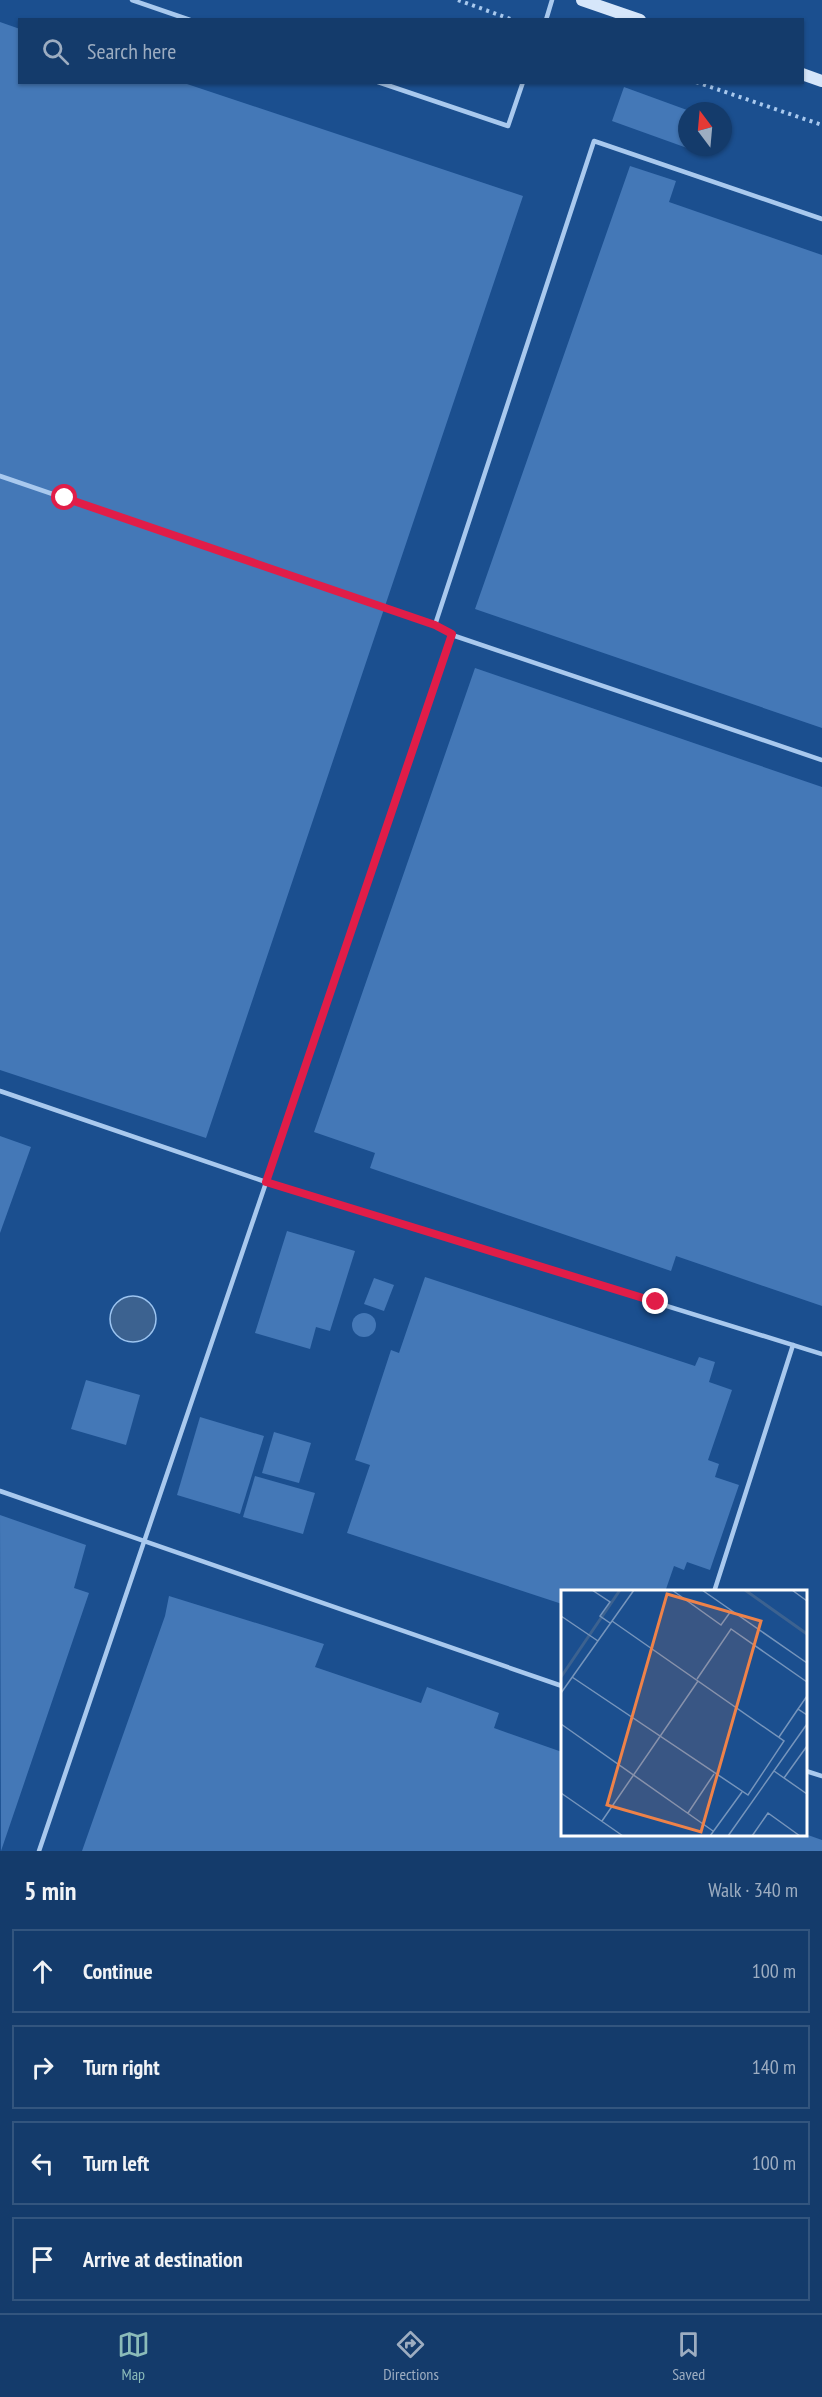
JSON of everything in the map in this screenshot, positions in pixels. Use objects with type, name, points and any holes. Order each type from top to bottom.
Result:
[{"type":"street","points":[[582,0],[634,18]]},
{"type":"street","points":[[804,75],[822,81]]},
{"type":"lane","points":[[132,0],[184,18]]},
{"type":"lane","points":[[547,18],[552,0]]},
{"type":"lane","points":[[384,84],[508,126],[522,84]]},
{"type":"lane","points":[[435,625],[594,141],[822,219]]},
{"type":"lane","points":[[0,476],[822,760]]},
{"type":"lane","points":[[39,1851],[452,634]]},
{"type":"lane","points":[[0,1091],[266,1182],[822,1354]]},
{"type":"lane","points":[[715,1590],[793,1345]]},
{"type":"lane","points":[[0,1491],[561,1686]]},
{"type":"lane","points":[[807,1771],[822,1776]]},
{"type":"path","points":[[458,0],[508,18]]},
{"type":"path","points":[[702,84],[822,126]]},
{"type":"water","points":[[133,1296],[149,1303],[156,1319],[149,1335],[133,1342],[117,1335],[110,1319],[117,1303]]},
{"type":"building","points":[[0,22],[18,28],[18,84],[187,84],[523,196],[206,1138],[0,1070]]},
{"type":"building","points":[[624,87],[678,107],[678,145],[612,121]]},
{"type":"building","points":[[630,166],[676,181],[669,202],[822,255],[822,728],[475,609]]},
{"type":"building","points":[[475,668],[822,787],[822,1306],[676,1256],[671,1271],[370,1168],[375,1153],[314,1132]]},
{"type":"building","points":[[0,1136],[31,1147],[0,1233]]},
{"type":"building","points":[[287,1231],[355,1251],[330,1331],[316,1327],[310,1349],[255,1333]]},
{"type":"building","points":[[425,1277],[695,1366],[699,1357],[715,1362],[709,1382],[732,1390],[708,1460],[719,1464],[715,1477],[739,1485],[710,1570],[687,1562],[684,1570],[674,1566],[666,1590],[561,1590],[561,1604],[347,1533],[370,1465],[355,1460],[391,1350],[399,1353]]},
{"type":"building","points":[[374,1278],[394,1285],[384,1311],[364,1304]]},
{"type":"building","points":[[364,1313],[369,1314],[375,1320],[375,1330],[369,1336],[364,1337],[359,1336],[353,1330],[352,1325],[353,1320],[359,1314]]},
{"type":"building","points":[[86,1380],[140,1395],[126,1445],[71,1429]]},
{"type":"building","points":[[200,1417],[264,1436],[240,1514],[177,1495]]},
{"type":"building","points":[[274,1432],[311,1443],[299,1483],[262,1473]]},
{"type":"building","points":[[255,1476],[315,1493],[303,1534],[243,1517]]},
{"type":"building","points":[[0,1515],[86,1545],[74,1588],[89,1593],[1,1851]]},
{"type":"building","points":[[169,1596],[324,1644],[315,1667],[421,1703],[427,1687],[499,1713],[494,1728],[561,1752],[561,1836],[807,1835],[822,1840],[822,1851],[82,1851],[165,1616]]},
{"type":"route","points":[[65,498],[435,625],[452,634],[266,1182],[656,1302]]}]
